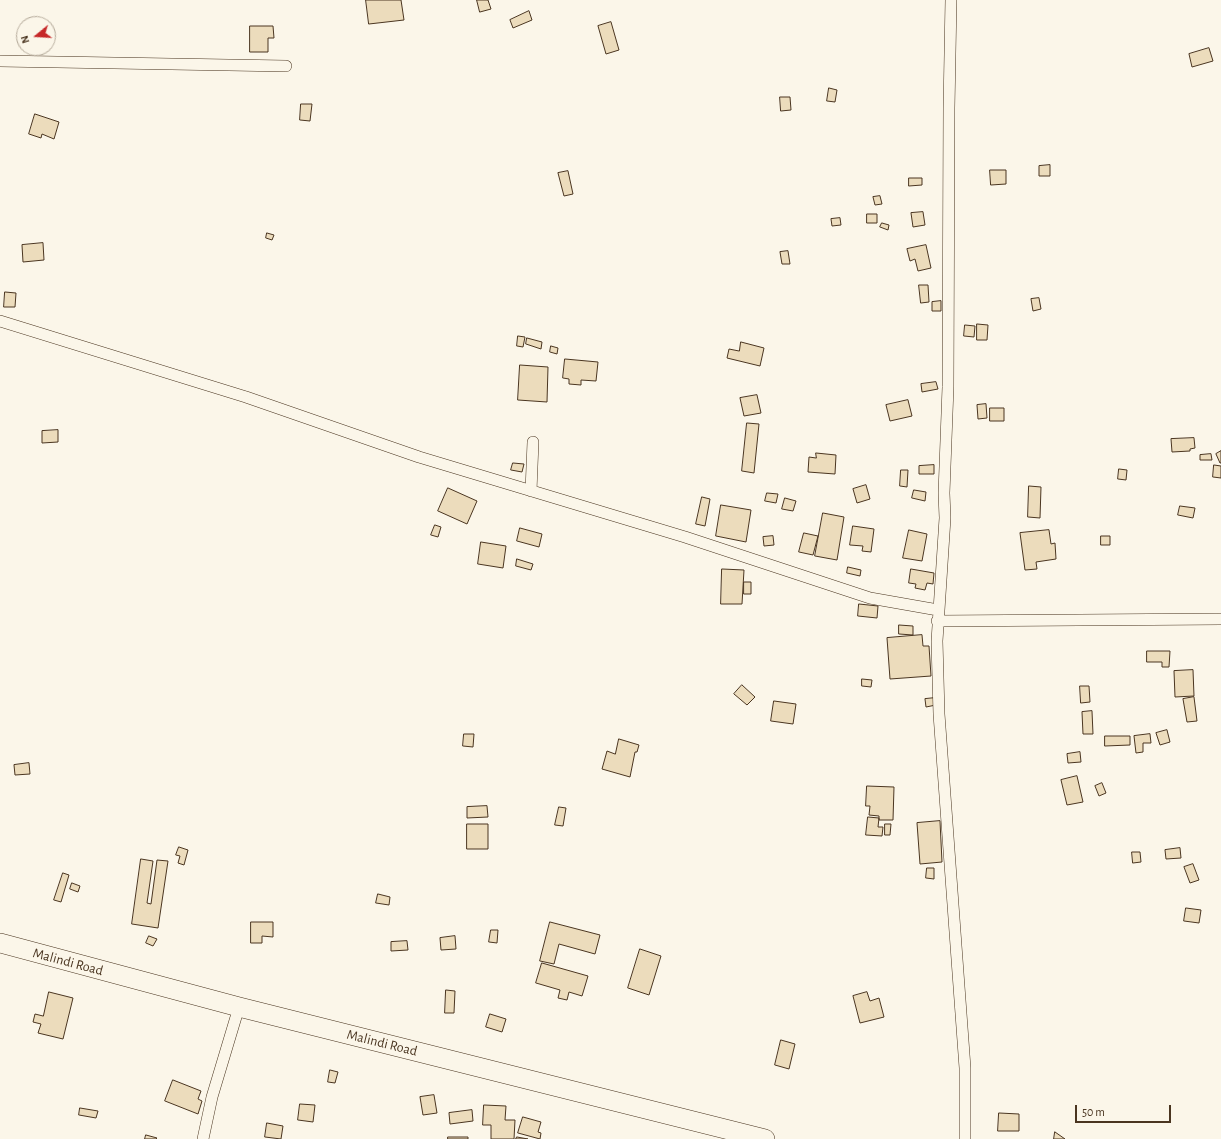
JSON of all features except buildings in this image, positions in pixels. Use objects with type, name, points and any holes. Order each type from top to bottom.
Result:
[{"type":"highway","name":"Malindi Road","points":[[0,943],[239,1007],[765,1139]]},
{"type":"street","points":[[951,0],[948,387],[944,493],[945,518],[938,616],[939,714],[965,1068],[965,1139]]},
{"type":"street","points":[[0,61],[286,66]]},
{"type":"street","points":[[0,321],[246,397],[397,450],[531,491],[597,509],[654,528],[685,536],[870,598],[938,616],[1221,619]]},
{"type":"street","points":[[531,491],[533,442]]},
{"type":"street","points":[[203,1139],[212,1098],[239,1007]]}]
